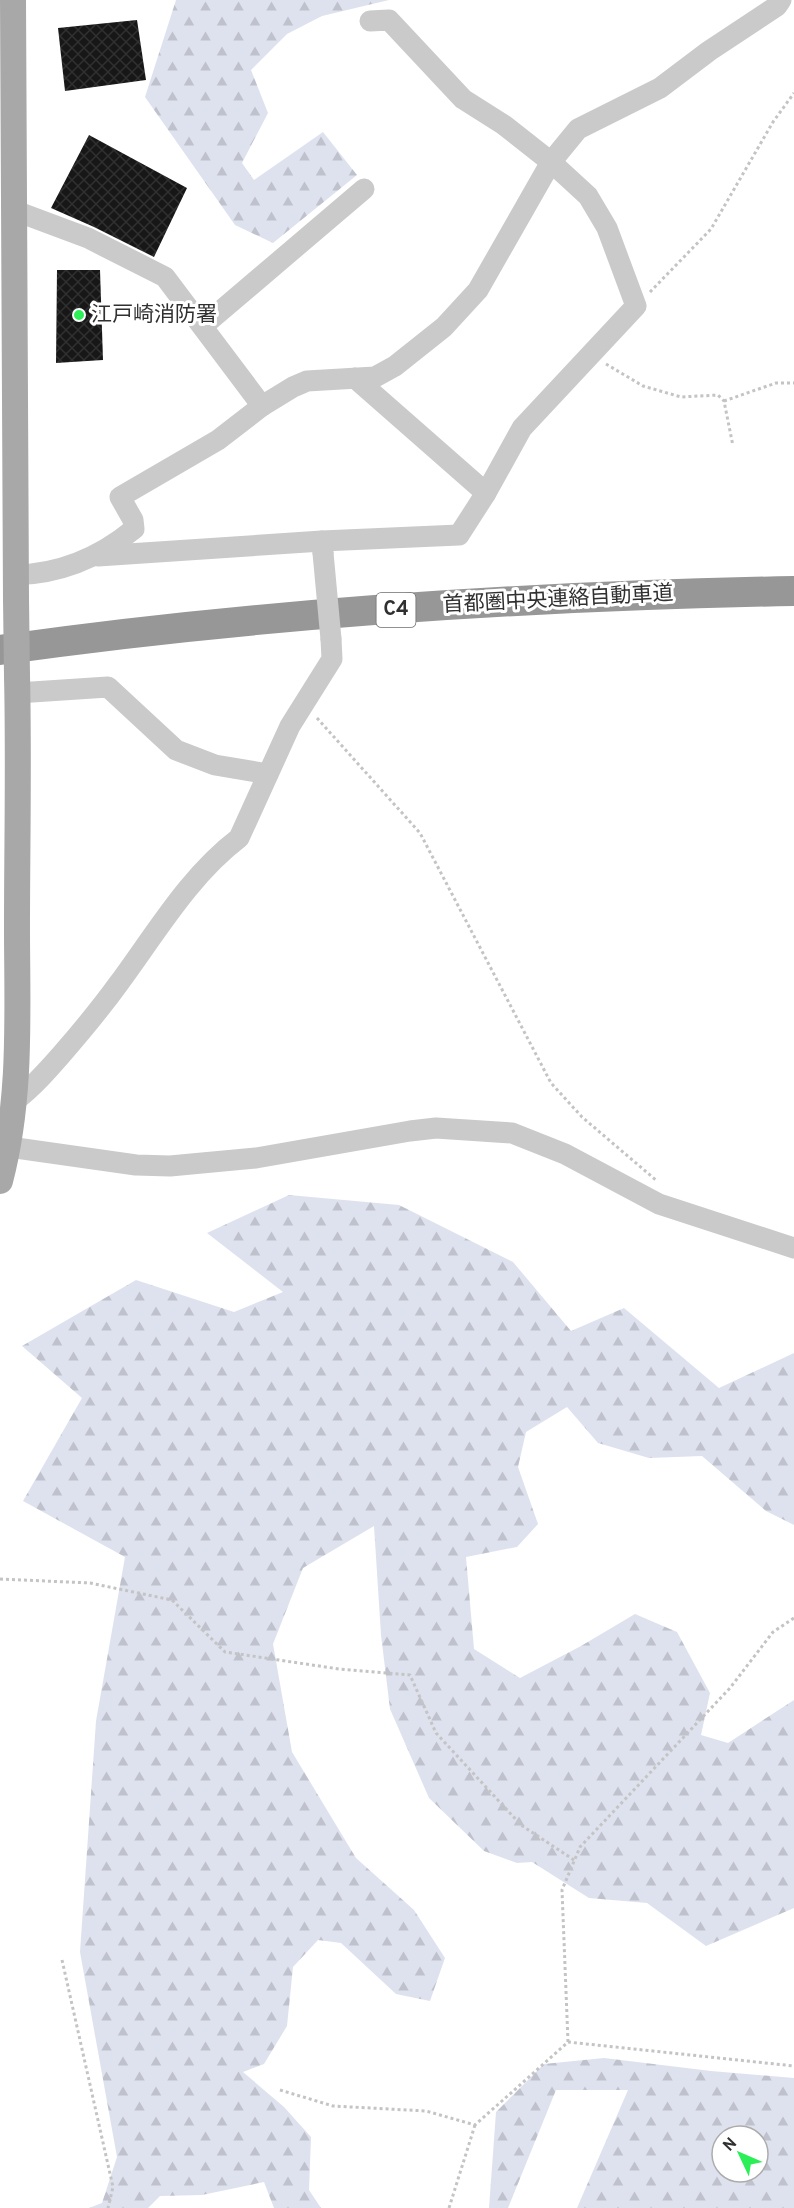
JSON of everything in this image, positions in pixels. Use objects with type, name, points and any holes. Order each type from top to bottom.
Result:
[{"type":"highway","name":"首都圏中央連絡自動車道","points":[[0,650],[281,619],[487,603],[794,591]]},
{"type":"main road","points":[[3,1163],[16,1100],[17,685],[11,589],[13,0]]},
{"type":"street","points":[[11,589],[44,572],[94,556],[118,542],[134,529],[133,520],[120,496],[218,440],[262,406],[307,381],[375,377],[395,366],[444,327],[478,290],[551,162],[578,129],[660,88],[777,6],[781,0]]},
{"type":"street","points":[[94,556],[322,547],[459,535],[486,494],[522,428],[636,306],[607,228],[588,196],[504,124],[463,99],[389,20],[370,21]]},
{"type":"street","points":[[203,326],[364,189]]},
{"type":"street","points":[[13,210],[88,238],[165,277],[262,406]]},
{"type":"street","points":[[355,378],[486,494]]},
{"type":"street","points":[[16,1100],[30,1089],[81,1032],[118,985],[177,901],[224,850],[239,838],[290,726],[332,659],[322,547]]},
{"type":"street","points":[[17,685],[108,687],[176,750],[214,765],[268,774]]},
{"type":"street","points":[[3,1163],[202,1165],[436,1128],[512,1133],[565,1154],[659,1204],[794,1248]]},
{"type":"path","points":[[636,306],[711,229],[773,122],[794,93]]},
{"type":"path","points":[[588,356],[602,361],[643,386],[681,397],[718,395],[724,400],[733,446]]},
{"type":"path","points":[[724,400],[776,383],[794,383]]},
{"type":"path","points":[[304,704],[420,834],[551,1083],[582,1117],[667,1189],[659,1204]]},
{"type":"path","points":[[0,1579],[90,1583],[172,1600],[225,1652],[339,1669],[410,1675],[436,1733],[521,1825],[574,1860]]},
{"type":"path","points":[[568,2042],[562,1890],[580,1847],[730,1688],[773,1632],[794,1618]]},
{"type":"path","points":[[62,1960],[113,2187],[108,2208]]},
{"type":"path","points":[[449,2208],[475,2125],[568,2042],[794,2066]]},
{"type":"path","points":[[280,2090],[333,2106],[426,2111],[475,2125]]},
{"type":"green space","points":[[176,0],[389,0],[322,16],[287,34],[251,70],[268,113],[242,163],[254,180],[323,132],[357,175],[273,243],[235,225],[145,97]]},
{"type":"green space","points":[[289,1195],[399,1205],[513,1262],[571,1331],[624,1308],[719,1388],[794,1353],[794,1525],[766,1511],[702,1456],[649,1458],[598,1443],[567,1407],[526,1432],[518,1467],[538,1524],[517,1547],[466,1557],[474,1649],[520,1678],[635,1614],[677,1632],[710,1693],[701,1735],[728,1743],[794,1700],[794,1908],[706,1946],[647,1903],[589,1898],[532,1862],[517,1863],[484,1851],[429,1798],[390,1709],[381,1635],[374,1526],[303,1568],[273,1644],[292,1752],[356,1858],[414,1910],[445,1958],[430,2001],[396,1994],[341,1943],[318,1940],[293,1967],[287,2026],[264,2064],[243,2072],[284,2107],[311,2137],[309,2190],[321,2208],[274,2208],[264,2182],[202,2195],[160,2196],[148,2208],[89,2208],[102,2203],[117,2157],[80,1952],[96,1721],[125,1557],[23,1501],[82,1398],[22,1346],[136,1280],[234,1312],[283,1292],[207,1233]]},
{"type":"green space","points":[[604,2058],[794,2078],[794,2208],[577,2208],[628,2090],[556,2090],[508,2208],[489,2208],[496,2112],[544,2064]]},
{"type":"building","points":[[137,20],[146,80],[65,91],[58,28]]},
{"type":"building","points":[[89,135],[187,188],[154,257],[51,208]]},
{"type":"building","name":"江戸崎消防署","points":[[57,270],[100,270],[103,360],[56,363]]},
{"type":"place","name":"江戸崎消防署","points":[[79,315]]}]
